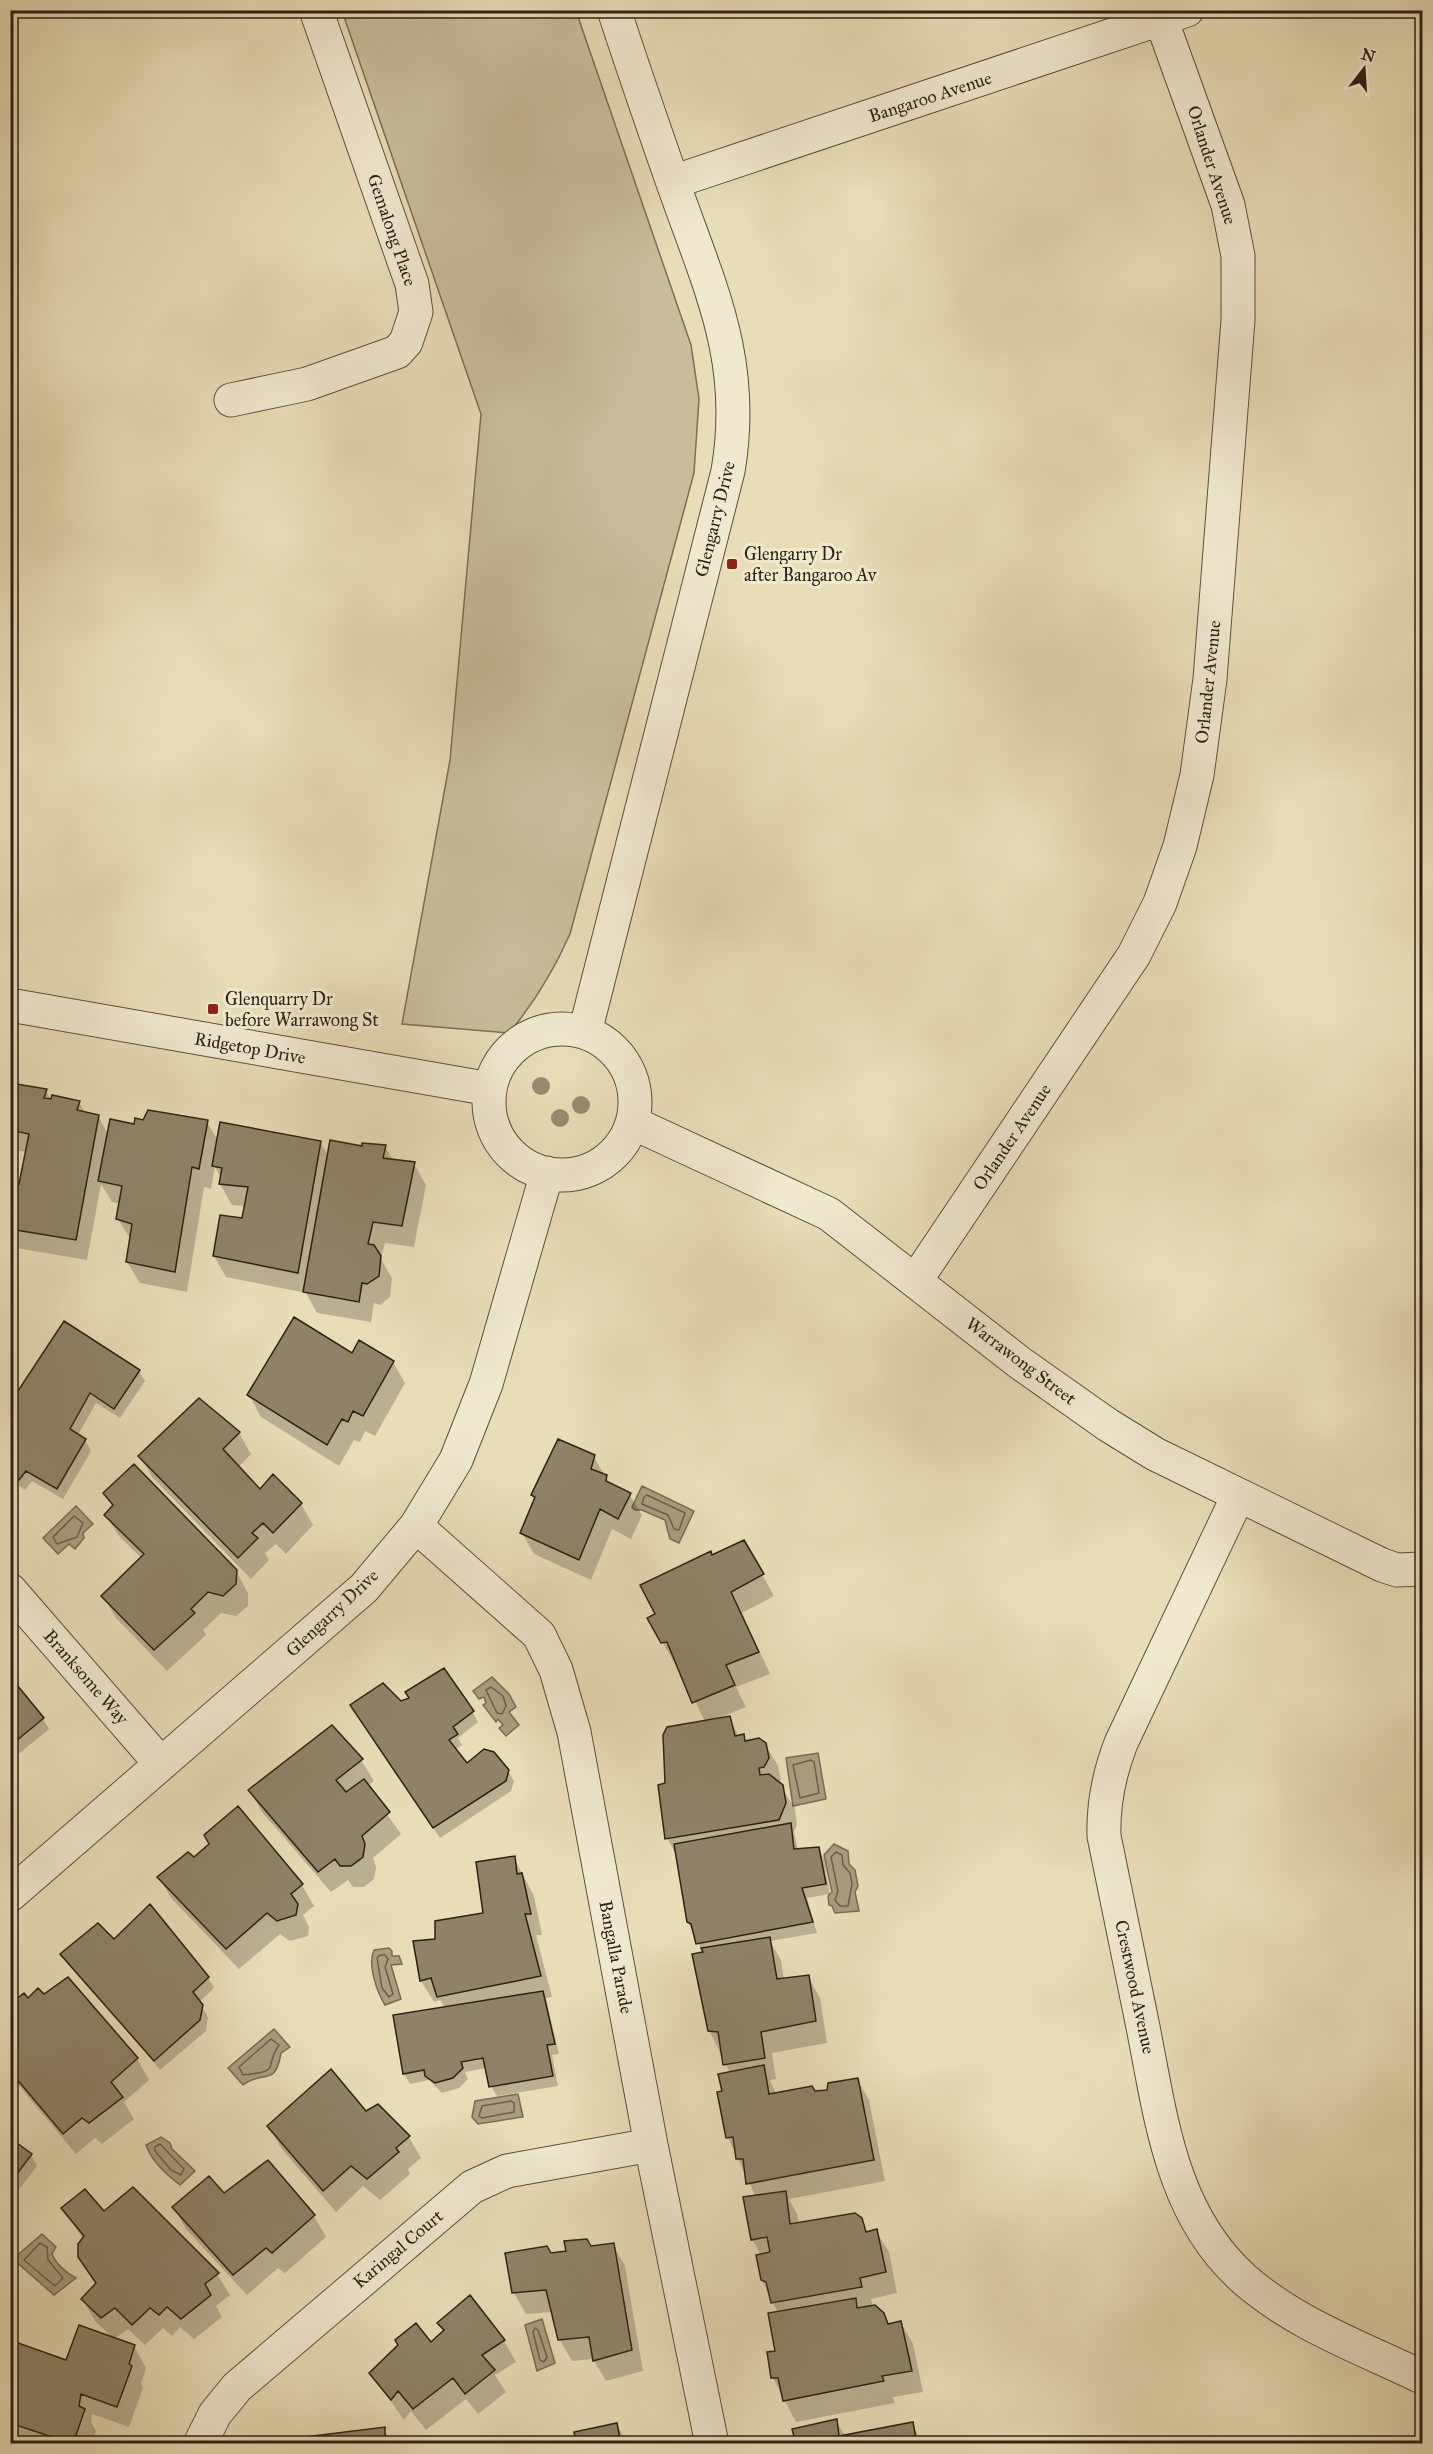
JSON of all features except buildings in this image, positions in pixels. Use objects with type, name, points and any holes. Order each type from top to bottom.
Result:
[{"type":"street","name":"Gemalong Place","points":[[231,400],[307,384],[387,357],[406,342],[416,312],[412,285],[316,10]]},
{"type":"street","name":"Glengarry Drive","points":[[585,1032],[728,471],[735,420],[731,364],[724,333],[614,10]]},
{"type":"street","name":"Bangaroo Avenue","points":[[673,182],[1174,15]]},
{"type":"street","name":"Orlander Avenue","points":[[916,1280],[1134,955],[1160,903],[1180,846],[1197,775],[1210,679],[1238,320],[1238,256],[1228,205],[1174,15]]},
{"type":"street","name":"Ridgetop Drive","points":[[10,1005],[490,1089]]},
{"type":"street","points":[[565,1029],[585,1032],[602,1041],[627,1068],[634,1086],[636,1105],[633,1123],[624,1142],[609,1158],[590,1169],[569,1174],[547,1173],[530,1167],[514,1156],[502,1143],[493,1126],[489,1108],[490,1089],[497,1069],[509,1052],[525,1039],[544,1031],[565,1029]]},
{"type":"street","name":"Warrawong Street","points":[[633,1123],[829,1214],[1075,1403],[1155,1454],[1382,1565],[1397,1570],[1422,1569]]},
{"type":"street","name":"Glengarry Drive","points":[[10,1895],[364,1587],[416,1526],[456,1460],[486,1384],[547,1173]]},
{"type":"street","name":"Crestwood Avenue","points":[[1238,1496],[1121,1743],[1111,1770],[1103,1814],[1104,1836],[1162,2122],[1185,2200],[1209,2240],[1244,2278],[1268,2298],[1303,2320],[1422,2377]]},
{"type":"street","name":"Bangalla Parade","points":[[416,1526],[539,1635],[556,1670],[574,1732],[651,2145],[712,2444]]},
{"type":"street","name":"Branksome Way","points":[[10,1590],[161,1764]]},
{"type":"street","name":"Karingal Court","points":[[200,2444],[215,2414],[237,2387],[472,2187],[507,2172],[651,2145]]},
{"type":"shaded area","points":[[342,11],[576,11],[691,345],[699,399],[694,473],[570,934],[543,985],[509,1033],[402,1024],[450,760],[481,414]]},
{"type":"water","points":[[642,1486],[694,1511],[679,1543],[670,1539],[665,1520],[632,1507]]},
{"type":"water","points":[[76,1506],[93,1524],[83,1533],[84,1538],[75,1549],[69,1544],[58,1554],[43,1538]]},
{"type":"water","points":[[492,1677],[509,1694],[516,1707],[509,1712],[519,1725],[506,1736],[499,1728],[503,1725],[498,1719],[496,1722],[483,1705],[486,1703],[484,1697],[479,1699],[473,1691]]},
{"type":"water","points":[[818,1753],[826,1799],[793,1806],[786,1758]]},
{"type":"water","points":[[834,1844],[848,1851],[849,1864],[855,1870],[858,1886],[855,1892],[859,1911],[835,1913],[829,1905],[828,1896],[832,1892],[824,1855]]},
{"type":"water","points":[[389,1948],[392,1956],[399,1956],[402,1964],[391,1965],[401,1999],[385,2005],[376,1986],[372,1970],[372,1956],[374,1950]]},
{"type":"water","points":[[274,2029],[290,2047],[281,2053],[279,2064],[272,2074],[250,2080],[243,2085],[228,2068]]},
{"type":"water","points":[[518,2094],[523,2117],[478,2124],[472,2117],[475,2101]]},
{"type":"water","points":[[161,2137],[170,2143],[172,2149],[195,2171],[180,2185],[156,2162],[146,2145]]},
{"type":"water","points":[[42,2234],[56,2247],[52,2254],[56,2261],[76,2278],[54,2295],[13,2259]]},
{"type":"water","points":[[542,2319],[555,2363],[537,2371],[525,2325]]},
{"type":"place","name":"Glengarry Dr after Bangaroo Av","points":[[732,564]]},
{"type":"place","name":"Glenquarry Dr before Warrawong St","points":[[213,1009]]}]
